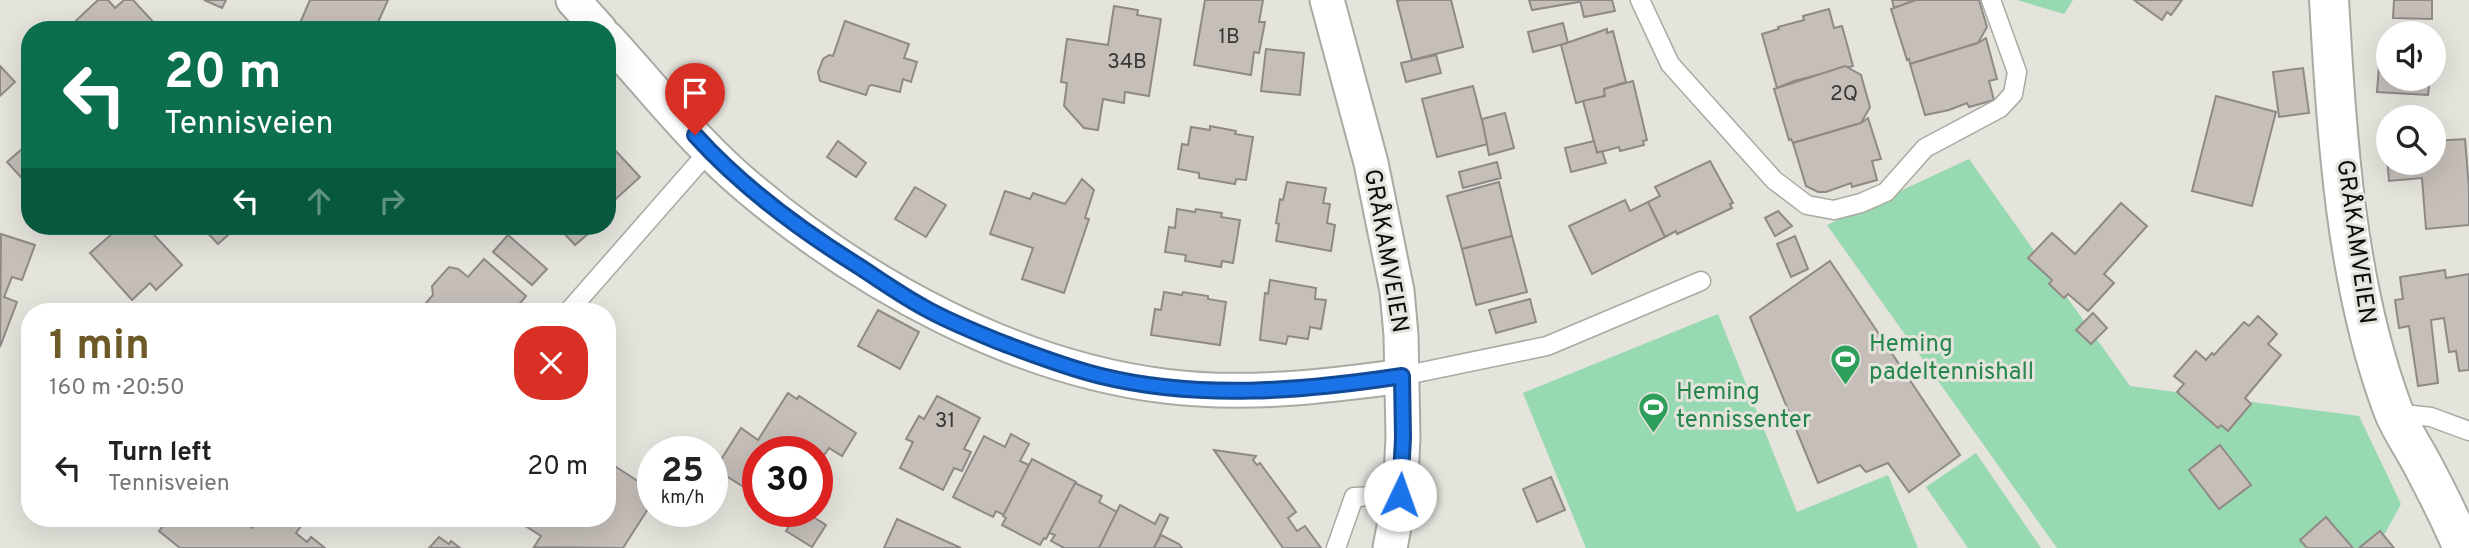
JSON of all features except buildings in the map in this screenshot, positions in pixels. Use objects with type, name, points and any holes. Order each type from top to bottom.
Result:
[{"type":"street","points":[[573,0],[592,21]]},
{"type":"street","name":"GRÅKAMVEIEN","points":[[1327,0],[1371,163],[1397,290],[1403,438],[1400,495],[1390,548]]},
{"type":"street","name":"GRÅKAMVEIEN","points":[[2329,0],[2334,90],[2354,266],[2369,338],[2395,413],[2445,506],[2463,548]]},
{"type":"street","points":[[616,48],[709,151],[747,187],[795,224],[923,307],[974,332],[1052,362],[1103,376],[1165,386],[1217,390],[1283,390],[1402,376]]},
{"type":"lane","points":[[1640,0],[1670,64],[1774,180],[1807,205],[1834,210],[1886,192],[1925,148],[2000,108],[2013,94],[2017,72],[1991,0]]},
{"type":"lane","points":[[576,303],[709,151]]},
{"type":"lane","points":[[1402,376],[1548,345],[1701,281]]},
{"type":"lane","points":[[2395,413],[2431,417],[2469,431]]},
{"type":"lane","points":[[1336,548],[1354,497],[1400,495]]},
{"type":"green space","points":[[2017,0],[2073,0],[2064,14]]},
{"type":"green space","points":[[1969,159],[2130,386],[2359,416],[2401,504],[2377,548],[2057,548],[1827,225]]},
{"type":"green space","name":"Heming tennissenter","points":[[1718,314],[1797,512],[1888,475],[1918,548],[1586,548],[1523,393]]},
{"type":"green space","points":[[1976,453],[2041,548],[1968,548],[1926,487]]},
{"type":"place","name":"Heming padeltennishall","points":[[1846,386]]},
{"type":"place","name":"Heming tennissenter","points":[[1653,434]]},
{"type":"route","points":[[695,135],[747,187],[845,258],[923,307],[974,332],[1052,362],[1103,376],[1165,386],[1217,390],[1283,390],[1402,376],[1400,495]]}]
